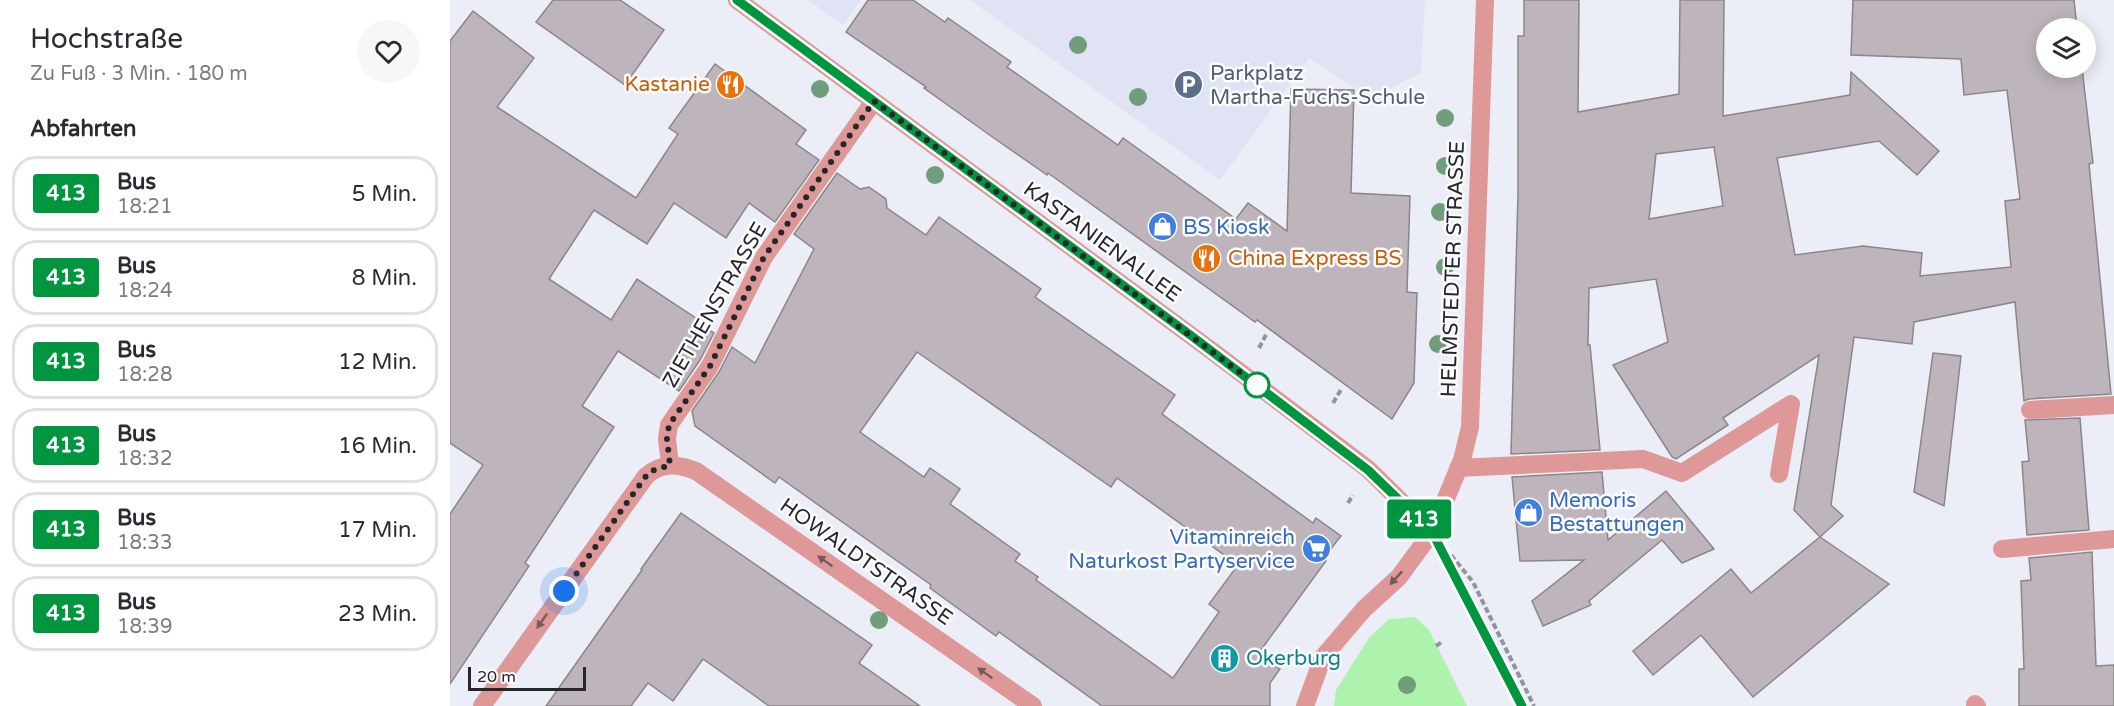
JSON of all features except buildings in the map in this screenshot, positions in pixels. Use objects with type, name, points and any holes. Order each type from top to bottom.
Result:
[{"type":"street","name":"KASTANIENALLEE","points":[[737,0],[1193,337],[1368,470],[1432,532]]},
{"type":"street","name":"HELMSTEDTER STRASSE","points":[[1305,706],[1323,657],[1364,609],[1399,577],[1432,532],[1458,468],[1470,427],[1485,0]]},
{"type":"street","name":"ZIETHENSTRASSE","points":[[670,465],[667,439],[669,425],[710,366],[764,257],[874,101]]},
{"type":"street","points":[[1458,468],[1643,459],[1682,473],[1791,404],[1779,474]]},
{"type":"street","points":[[2030,410],[2114,405]]},
{"type":"street","points":[[482,706],[646,476],[651,471],[670,465]]},
{"type":"street","name":"HOWALDTSTRASSE","points":[[670,465],[696,471],[1032,706]]},
{"type":"street","points":[[2002,549],[2114,539]]},
{"type":"path","points":[[1259,348],[1267,333]]},
{"type":"path","points":[[1333,403],[1342,388]]},
{"type":"path","points":[[1348,503],[1353,495]]},
{"type":"path","points":[[1432,532],[1473,582],[1534,706]]},
{"type":"path","points":[[1436,646],[1442,642]]},
{"type":"shaded area","points":[[808,0],[861,0],[843,25]]},
{"type":"shaded area","name":"Parkplatz Martha-Fuchs-Schule","points":[[970,0],[1425,0],[1421,73],[1370,98],[1309,58],[1220,180]]},
{"type":"green space","points":[[1415,617],[1429,630],[1467,706],[1334,706],[1336,690],[1369,638],[1389,619]]},
{"type":"bus line","name":"413","points":[[737,0],[1193,337],[1368,470],[1432,532],[1522,706]]},
{"type":"place","name":"Kastanie","points":[[731,84]]},
{"type":"place","name":"Parkplatz Martha-Fuchs-Schule","points":[[1189,85]]},
{"type":"place","name":"BS Kiosk","points":[[1162,227]]},
{"type":"place","name":"China Express BS","points":[[1207,258]]},
{"type":"place","name":"Memoris Bestattungen","points":[[1528,512]]},
{"type":"place","name":"Vitaminreich Naturkost Partyservice","points":[[1316,549]]},
{"type":"place","name":"Okerburg","points":[[1225,658]]},
{"type":"route","points":[[564,591],[646,476],[651,471],[670,465],[667,439],[669,425],[710,366],[764,257],[874,101],[1257,385]]}]
